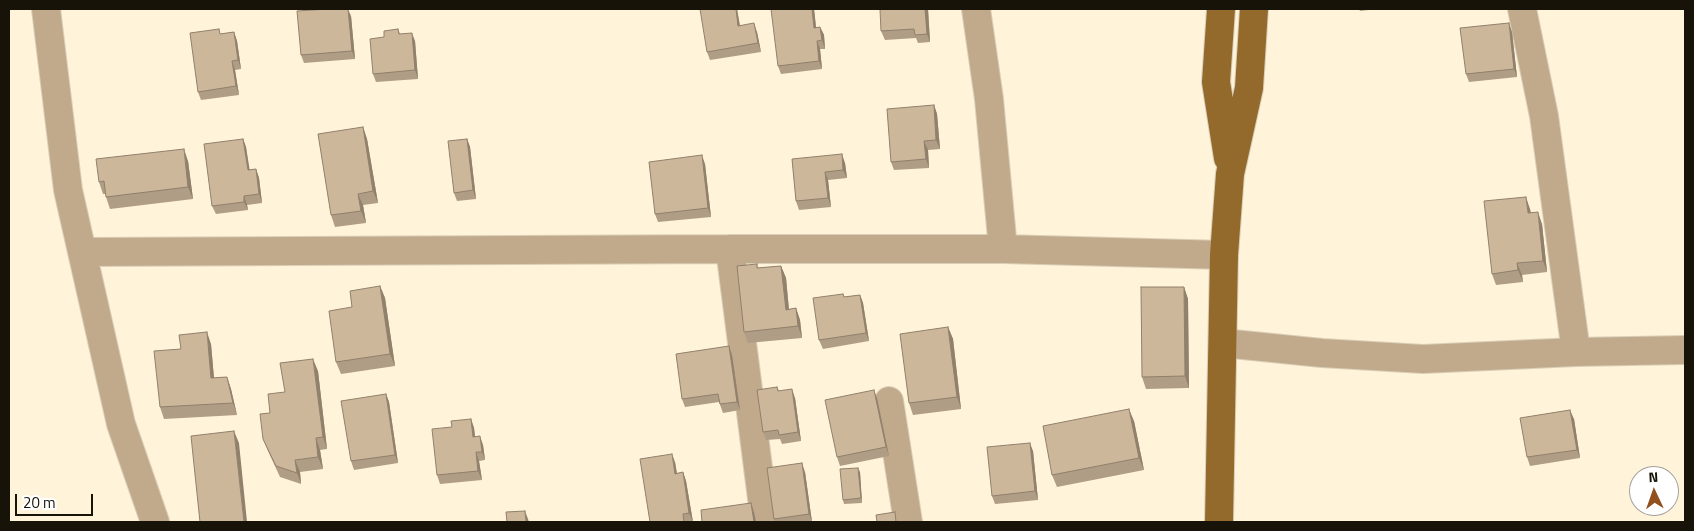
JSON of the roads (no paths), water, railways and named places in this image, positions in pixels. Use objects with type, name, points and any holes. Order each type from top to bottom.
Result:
[{"type":"main road","points":[[1221,9],[1216,82],[1230,174]]},
{"type":"main road","points":[[1219,522],[1224,255],[1230,174],[1249,88],[1254,9]]},
{"type":"street","points":[[46,9],[68,190],[121,424],[155,522]]},
{"type":"street","points":[[976,9],[990,100],[1004,249]]},
{"type":"street","points":[[1522,9],[1544,116],[1576,352]]},
{"type":"street","points":[[730,249],[765,522]]},
{"type":"street","points":[[82,252],[1004,249],[1224,255]]},
{"type":"street","points":[[1223,343],[1322,353],[1423,358],[1685,350]]},
{"type":"street","points":[[889,401],[908,522]]}]
